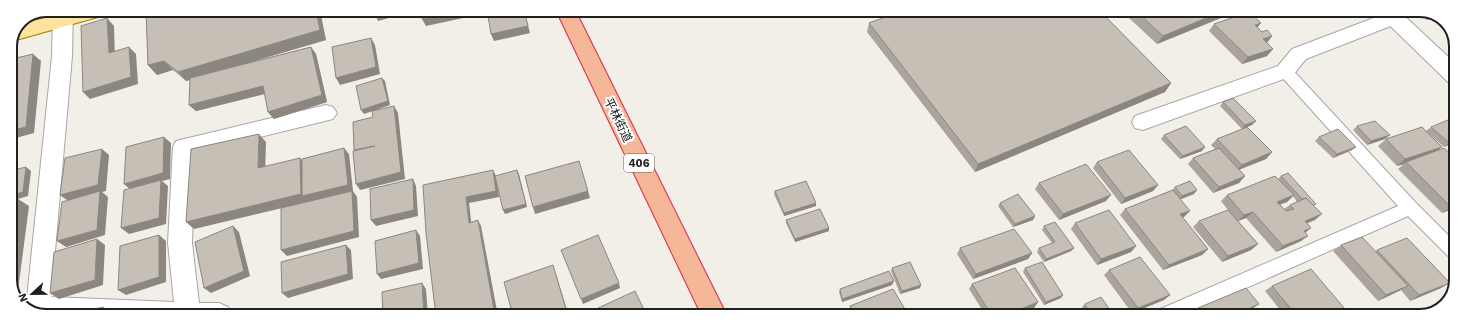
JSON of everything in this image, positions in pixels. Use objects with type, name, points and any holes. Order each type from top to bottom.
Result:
[{"type":"highway","name":"平林街道","points":[[568,17],[712,309]]},
{"type":"main road","points":[[21,31],[58,17]]},
{"type":"street","points":[[38,308],[62,56],[63,17]]},
{"type":"street","points":[[1143,122],[1285,71],[1299,54],[1384,17]]},
{"type":"street","points":[[1394,17],[1449,70]]},
{"type":"street","points":[[187,309],[180,243],[184,147],[326,113]]},
{"type":"lane","points":[[1285,71],[1410,208],[1449,246]]},
{"type":"lane","points":[[1180,309],[1410,208]]},
{"type":"building","points":[[146,17],[317,17],[320,30],[178,72],[164,61],[148,65]]},
{"type":"building","points":[[488,17],[526,17],[528,26],[491,34]]},
{"type":"building","points":[[885,17],[1106,17],[1171,83],[978,164],[869,23]]},
{"type":"building","points":[[1142,17],[1209,17],[1163,36]]},
{"type":"building","points":[[1234,17],[1254,17],[1261,23],[1255,25],[1262,32],[1267,30],[1272,36],[1263,39],[1273,49],[1248,57],[1214,24]]},
{"type":"building","points":[[107,18],[109,53],[129,47],[131,77],[83,92],[81,26]]},
{"type":"building","points":[[371,38],[376,67],[336,78],[332,47]]},
{"type":"building","points":[[311,47],[322,95],[268,112],[263,86],[189,105],[190,78]]},
{"type":"building","points":[[33,54],[26,127],[17,129],[17,58]]},
{"type":"building","points":[[382,78],[388,101],[361,110],[356,86]]},
{"type":"building","points":[[1233,98],[1256,121],[1245,125],[1223,102]]},
{"type":"building","points":[[394,106],[401,172],[356,184],[353,151],[375,146],[354,150],[353,122],[373,117],[372,111]]},
{"type":"building","points":[[1375,121],[1390,135],[1371,141],[1357,126]]},
{"type":"building","points":[[1449,121],[1449,143],[1431,127]]},
{"type":"building","points":[[1186,126],[1205,147],[1183,156],[1164,135]]},
{"type":"building","points":[[1247,127],[1272,152],[1242,165],[1217,139]]},
{"type":"building","points":[[1422,127],[1442,147],[1405,159],[1386,139]]},
{"type":"building","points":[[1338,129],[1356,147],[1337,154],[1319,137]]},
{"type":"building","points":[[259,134],[258,168],[300,158],[301,194],[186,222],[191,149]]},
{"type":"building","points":[[164,137],[163,173],[124,184],[126,147]]},
{"type":"building","points":[[344,148],[348,185],[302,196],[302,159]]},
{"type":"building","points":[[1219,148],[1245,176],[1219,187],[1193,158]]},
{"type":"building","points":[[1444,148],[1449,153],[1449,205],[1406,162]]},
{"type":"building","points":[[102,149],[98,185],[60,195],[65,158]]},
{"type":"building","points":[[1129,150],[1158,185],[1125,198],[1097,162]]},
{"type":"building","points":[[579,161],[588,191],[533,207],[525,176]]},
{"type":"building","points":[[1086,164],[1111,195],[1063,214],[1039,183]]},
{"type":"building","points":[[26,167],[23,192],[17,194],[17,169]]},
{"type":"building","points":[[493,170],[496,191],[466,197],[469,223],[478,220],[494,309],[435,309],[426,233],[423,185]]},
{"type":"building","points":[[517,170],[526,204],[503,210],[495,176]]},
{"type":"building","points":[[1288,173],[1316,204],[1313,205],[1306,198],[1302,199],[1281,176]]},
{"type":"building","points":[[1275,176],[1294,195],[1277,202],[1286,211],[1294,209],[1290,205],[1306,198],[1322,214],[1305,221],[1311,228],[1304,231],[1308,236],[1283,246],[1253,212],[1244,215],[1227,195]]},
{"type":"building","points":[[413,179],[414,210],[371,220],[370,189]]},
{"type":"building","points":[[161,180],[159,218],[121,228],[124,190]]},
{"type":"building","points":[[806,181],[816,203],[784,213],[775,191]]},
{"type":"building","points":[[1190,181],[1197,190],[1182,196],[1175,187]]},
{"type":"building","points":[[1173,190],[1190,211],[1180,214],[1208,249],[1169,265],[1125,209]]},
{"type":"building","points":[[100,191],[97,230],[57,241],[62,202]]},
{"type":"building","points":[[352,191],[354,231],[281,250],[281,208]]},
{"type":"building","points":[[1018,194],[1035,216],[1015,224],[1000,203]]},
{"type":"building","points":[[820,209],[829,228],[795,239],[786,220]]},
{"type":"building","points":[[1109,210],[1136,246],[1101,259],[1075,223]]},
{"type":"building","points":[[1228,210],[1258,244],[1228,256],[1199,221]]},
{"type":"building","points":[[1055,222],[1074,248],[1046,259],[1039,248],[1055,242],[1044,226]]},
{"type":"building","points":[[233,226],[244,271],[204,288],[195,242]]},
{"type":"building","points":[[1014,229],[1032,253],[976,274],[960,248]]},
{"type":"building","points":[[416,230],[419,263],[377,274],[375,241]]},
{"type":"building","points":[[159,235],[159,277],[118,290],[120,246]]},
{"type":"building","points":[[598,235],[619,283],[581,299],[561,250]]},
{"type":"building","points":[[1362,237],[1408,286],[1386,295],[1341,245]]},
{"type":"building","points":[[1407,238],[1449,282],[1448,284],[1419,295],[1377,250]]},
{"type":"building","points":[[97,239],[95,280],[50,293],[54,252]]},
{"type":"building","points":[[346,245],[348,274],[282,293],[281,262]]},
{"type":"building","points":[[1140,257],[1170,295],[1138,308],[1109,270]]},
{"type":"building","points":[[910,262],[921,285],[902,291],[892,268]]},
{"type":"building","points":[[1042,262],[1063,295],[1046,302],[1025,268]]},
{"type":"building","points":[[553,265],[566,309],[511,309],[504,282]]},
{"type":"building","points":[[1015,268],[1038,302],[1021,309],[988,309],[972,284]]},
{"type":"building","points":[[1311,269],[1345,309],[1291,309],[1272,286]]},
{"type":"building","points":[[889,271],[894,281],[842,299],[840,289]]},
{"type":"building","points":[[422,283],[424,309],[383,309],[382,292]]},
{"type":"building","points":[[1246,288],[1259,304],[1250,308],[1251,309],[1198,308]]},
{"type":"building","points":[[893,289],[905,309],[852,309],[850,306]]},
{"type":"building","points":[[635,291],[644,309],[598,309]]},
{"type":"building","points":[[1101,297],[1109,309],[1088,309],[1085,304]]}]
